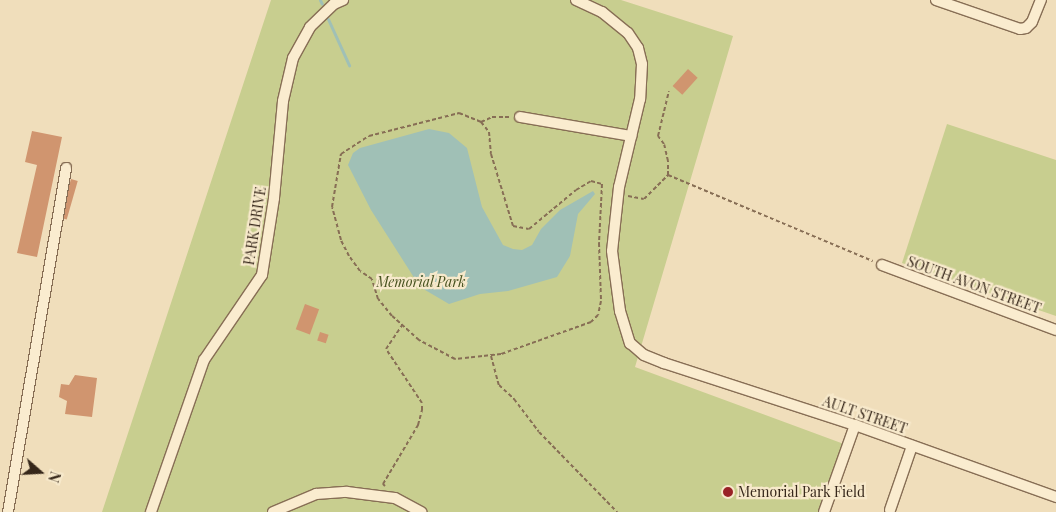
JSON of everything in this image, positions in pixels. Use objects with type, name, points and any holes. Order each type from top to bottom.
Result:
[{"type":"street","name":"PARK DRIVE","points":[[152,512],[204,360],[262,275],[274,198],[283,101],[292,58],[310,27],[334,4],[344,0]]},
{"type":"street","points":[[576,0],[614,20],[638,48],[642,79],[618,194]]},
{"type":"street","points":[[936,0],[1020,29],[1026,28],[1032,22],[1041,0]]},
{"type":"street","points":[[520,117],[631,136]]},
{"type":"street","points":[[8,512],[66,168]]},
{"type":"street","name":"AULT STREET","points":[[618,194],[612,251],[620,311],[630,343],[644,355],[855,425],[1056,498]]},
{"type":"street","name":"SOUTH AVON STREET","points":[[882,265],[1056,330]]},
{"type":"street","points":[[824,512],[855,425]]},
{"type":"street","points":[[890,511],[912,446]]},
{"type":"street","points":[[273,512],[316,494],[347,492],[394,498],[421,512]]},
{"type":"path","points":[[618,194],[644,199],[668,175],[668,161],[664,144],[658,136],[669,91]]},
{"type":"path","points":[[459,113],[481,122],[489,132],[490,154],[513,226],[532,227],[552,208],[591,181],[599,181],[602,188],[599,244],[601,301],[598,315],[591,322],[563,334],[491,356],[456,359],[435,350],[402,325],[382,306],[372,279],[356,267],[341,240],[332,207],[339,158],[347,149],[369,136],[459,113]]},
{"type":"path","points":[[481,122],[492,117],[520,117]]},
{"type":"path","points":[[668,175],[882,265]]},
{"type":"path","points":[[394,498],[383,484],[418,424],[422,402],[386,349],[402,325]]},
{"type":"path","points":[[491,356],[499,385],[539,432],[616,512]]},
{"type":"green space","name":"Memorial Park","points":[[271,0],[621,0],[733,36],[635,367],[852,447],[829,512],[102,512]]},
{"type":"green space","points":[[947,124],[1056,160],[1056,316],[902,263]]},
{"type":"water","points":[[429,129],[449,133],[467,148],[482,207],[503,245],[513,249],[522,250],[532,245],[541,229],[560,210],[593,191],[595,194],[578,214],[570,256],[557,277],[508,291],[480,294],[449,304],[420,287],[371,210],[348,165],[353,153],[360,148]]},
{"type":"building","points":[[688,69],[698,78],[682,95],[673,86]]},
{"type":"building","points":[[32,131],[62,137],[37,257],[17,253],[37,165],[25,162]]},
{"type":"building","points":[[71,179],[78,181],[67,219],[60,217]]},
{"type":"building","points":[[305,304],[319,309],[310,335],[296,329]]},
{"type":"building","points":[[320,332],[329,335],[326,343],[317,341]]},
{"type":"building","points":[[75,375],[97,378],[92,417],[65,414],[67,401],[59,397],[61,384],[69,385]]},
{"type":"waterway","points":[[320,0],[322,4]]},
{"type":"waterway","points":[[328,19],[349,65]]},
{"type":"place","name":"Memorial Park Field","points":[[728,492]]}]
